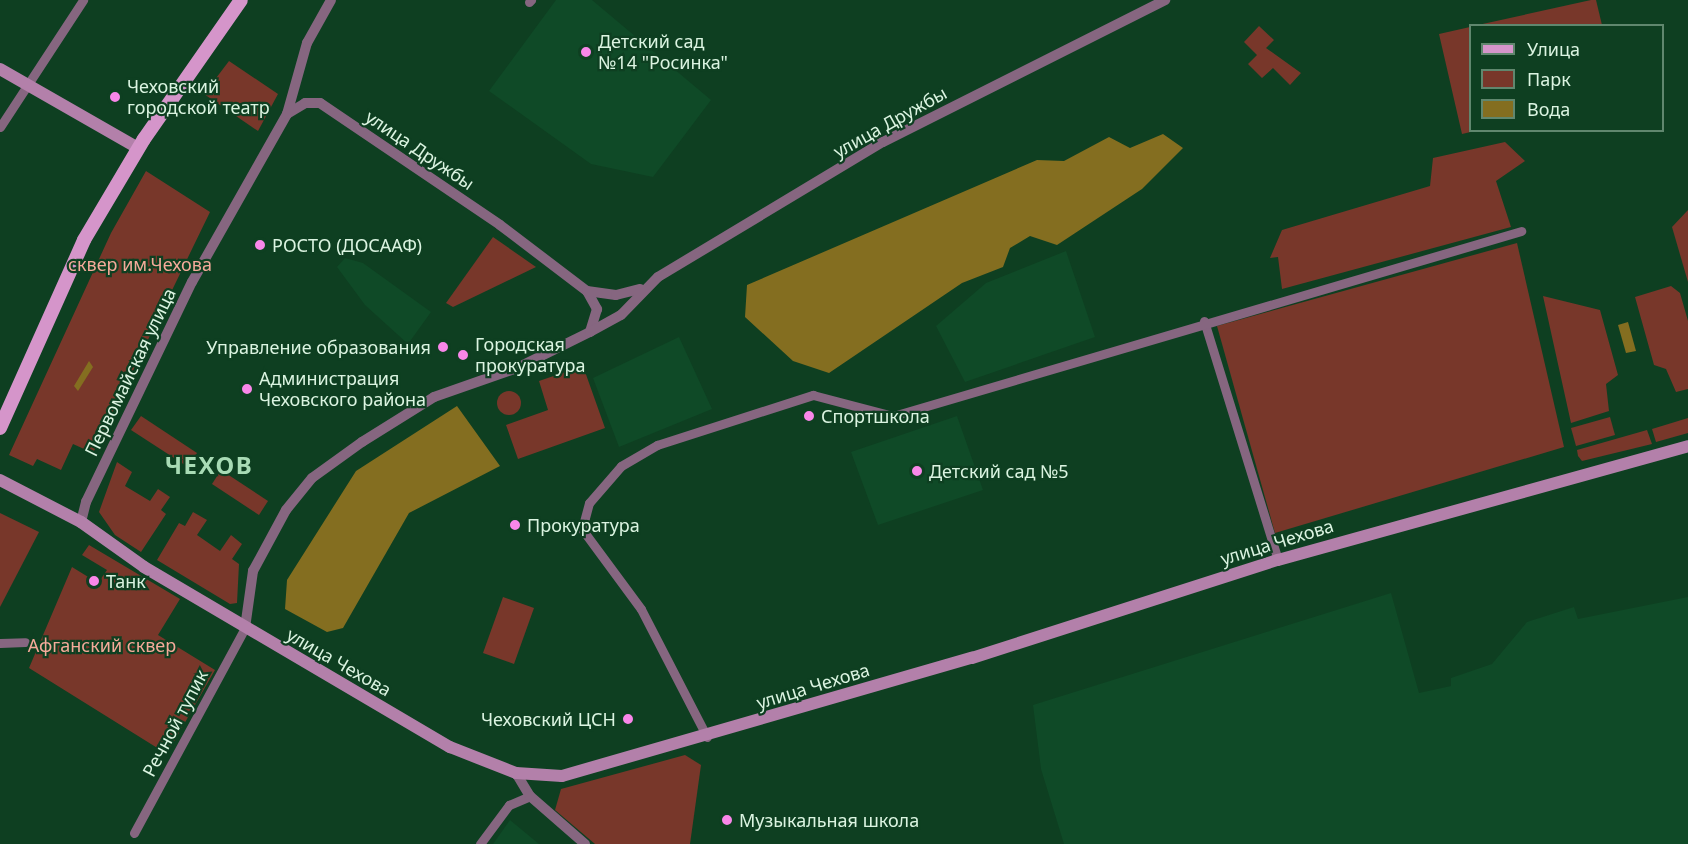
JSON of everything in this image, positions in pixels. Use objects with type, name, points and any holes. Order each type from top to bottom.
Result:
[{"type":"main road","points":[[0,428],[84,240],[138,148],[241,0]]},
{"type":"main road","points":[[0,69],[138,148]]},
{"type":"main road","name":"улица Чехова","points":[[0,480],[81,522],[245,628],[450,747],[516,773],[562,777],[707,738],[1278,560],[1688,446]]},
{"type":"street","points":[[0,127],[83,0]]},
{"type":"street","name":"Первомайская улица","points":[[81,522],[86,502],[192,282],[286,114],[294,82],[331,0]]},
{"type":"street","name":"улица Дружбы","points":[[294,82],[313,102],[393,150],[587,291],[616,295],[640,289],[884,142],[1165,0]]},
{"type":"street","points":[[286,114],[313,102]]},
{"type":"street","points":[[707,738],[640,609],[582,529],[589,503],[621,465],[657,445],[813,394],[893,416],[1204,321],[1521,231]]},
{"type":"street","name":"улица Дружбы","points":[[245,628],[253,571],[286,510],[312,478],[434,397],[517,369],[621,315],[640,289]]},
{"type":"street","points":[[587,291],[597,309],[590,332]]},
{"type":"street","points":[[1204,321],[1278,560]]},
{"type":"street","name":"Речной тупик","points":[[134,833],[245,628]]},
{"type":"street","points":[[0,643],[25,642]]},
{"type":"street","points":[[516,773],[530,796],[585,844]]},
{"type":"street","points":[[480,844],[509,805],[530,796]]},
{"type":"shaded area","name":"Детский сад №14 \"Росинка\"","points":[[556,0],[592,0],[711,100],[653,177],[591,164],[489,91]]},
{"type":"shaded area","points":[[1066,251],[1095,337],[965,382],[936,326],[986,283]]},
{"type":"shaded area","points":[[345,258],[363,263],[431,312],[408,344],[365,305],[337,267]]},
{"type":"shaded area","points":[[679,337],[712,409],[619,447],[593,378]]},
{"type":"shaded area","name":"Детский сад №5","points":[[957,416],[983,490],[878,525],[851,452]]},
{"type":"shaded area","points":[[1391,593],[1419,693],[1451,686],[1451,678],[1492,664],[1527,622],[1574,607],[1578,619],[1688,597],[1688,844],[1064,844],[1041,769],[1033,705]]},
{"type":"shaded area","points":[[510,820],[539,844],[493,844]]},
{"type":"green space","points":[[1596,0],[1602,24],[1483,24]]},
{"type":"green space","points":[[1259,26],[1274,40],[1266,48],[1301,73],[1290,85],[1273,68],[1262,78],[1248,64],[1257,55],[1244,42]]},
{"type":"green space","points":[[1469,27],[1471,132],[1462,134],[1439,34]]},
{"type":"green space","points":[[229,61],[278,94],[258,131],[204,94]]},
{"type":"green space","points":[[1505,142],[1525,161],[1496,181],[1511,227],[1282,289],[1278,257],[1270,258],[1282,230],[1430,186],[1433,158]]},
{"type":"green space","name":"сквер им.Чехова","points":[[146,171],[210,212],[93,453],[73,444],[61,470],[37,459],[33,466],[9,455],[111,233]]},
{"type":"green space","points":[[1688,210],[1688,282],[1672,227]]},
{"type":"green space","points":[[493,237],[536,267],[453,307],[446,303]]},
{"type":"green space","points":[[1517,243],[1564,447],[1275,533],[1217,326]]},
{"type":"green space","points":[[1671,286],[1680,293],[1688,321],[1688,389],[1676,392],[1666,369],[1654,365],[1635,297]]},
{"type":"green space","points":[[1543,296],[1600,310],[1618,375],[1606,384],[1609,411],[1571,423]]},
{"type":"green space","points":[[583,366],[605,428],[518,459],[506,425],[548,410],[539,381]]},
{"type":"green space","points":[[509,391],[517,395],[521,403],[517,411],[509,415],[501,411],[497,403],[501,395]]},
{"type":"green space","points":[[141,416],[197,453],[188,467],[131,430]]},
{"type":"green space","points":[[1610,417],[1615,435],[1576,446],[1571,428]]},
{"type":"green space","points":[[1688,418],[1688,433],[1656,442],[1652,429]]},
{"type":"green space","points":[[1647,430],[1652,444],[1582,461],[1578,456],[1577,450]]},
{"type":"green space","points":[[117,462],[132,472],[125,486],[150,501],[158,489],[170,497],[161,510],[166,514],[141,552],[115,535],[99,512]]},
{"type":"green space","points":[[221,470],[268,501],[259,515],[212,484]]},
{"type":"green space","points":[[193,512],[207,520],[197,535],[220,551],[231,535],[242,544],[232,559],[239,564],[237,603],[230,604],[157,560],[179,523],[185,526]]},
{"type":"green space","points":[[0,513],[39,532],[0,607]]},
{"type":"green space","name":"Афганский сквер","points":[[89,545],[180,599],[158,635],[215,670],[167,754],[29,668],[72,567],[98,583],[107,570],[82,555]]},
{"type":"green space","points":[[503,597],[534,608],[514,664],[483,653]]},
{"type":"green space","points":[[685,755],[701,765],[690,844],[595,844],[555,810],[561,789]]},
{"type":"water","points":[[1163,134],[1183,148],[1142,189],[1057,245],[1030,236],[1010,248],[1003,267],[962,283],[829,373],[793,361],[745,317],[747,285],[1037,160],[1064,161],[1109,137],[1130,148]]},
{"type":"water","points":[[1628,322],[1636,351],[1626,353],[1618,325]]},
{"type":"water","points":[[89,361],[93,367],[78,391],[74,386]]},
{"type":"water","points":[[457,406],[500,466],[409,513],[343,628],[327,632],[285,609],[287,580],[356,471]]},
{"type":"place","name":"Детский сад №14 \"Росинка\"","points":[[586,52]]},
{"type":"place","name":"Чеховский городской театр","points":[[115,97]]},
{"type":"place","name":"РОСТО (ДОСААФ)","points":[[260,245]]},
{"type":"place","name":"Управление образования","points":[[443,347]]},
{"type":"place","name":"Городская прокуратура","points":[[463,355]]},
{"type":"place","name":"Администрация Чеховского района","points":[[247,389]]},
{"type":"place","name":"Спортшкола","points":[[809,416]]},
{"type":"place","name":"Детский сад №5","points":[[917,471]]},
{"type":"place","name":"Прокуратура","points":[[515,525]]},
{"type":"place","name":"Танк","points":[[94,581]]},
{"type":"place","name":"Чеховский ЦСН","points":[[628,719]]},
{"type":"place","name":"Музыкальная школа","points":[[727,820]]},
{"type":"district","name":"ЧЕХОВ","points":[[209,465]]}]
